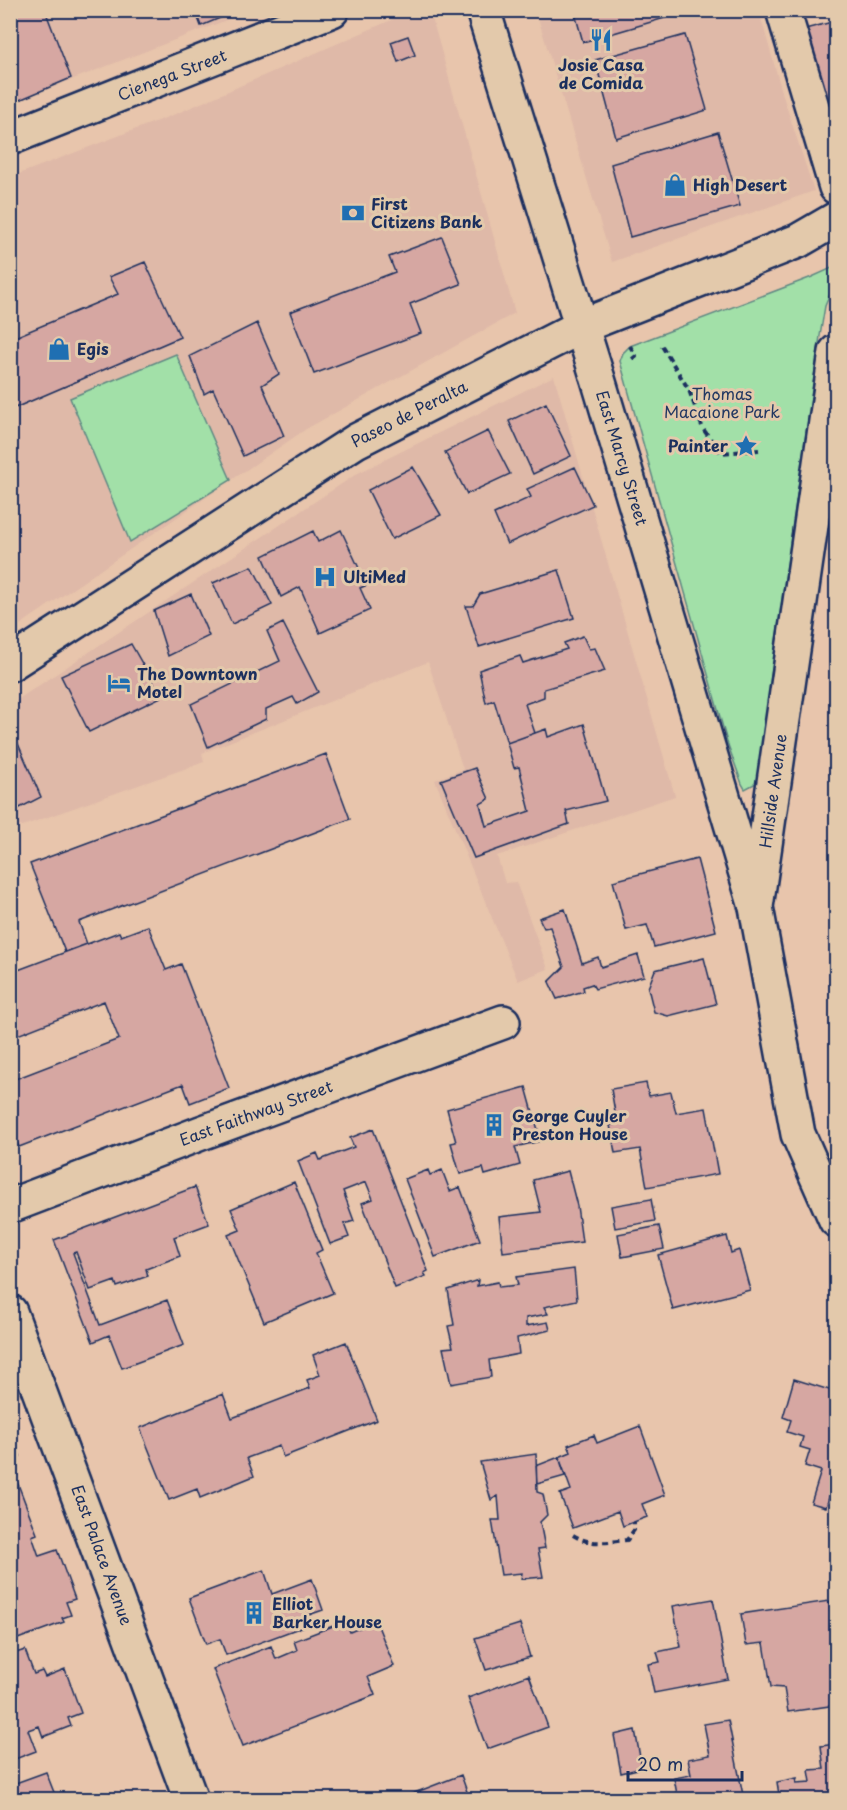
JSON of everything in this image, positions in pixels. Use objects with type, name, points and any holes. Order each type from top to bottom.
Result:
[{"type":"street","name":"Cienega Street","points":[[10,138],[332,10]]},
{"type":"street","name":"East Marcy Street","points":[[483,10],[582,326],[756,907]]},
{"type":"street","points":[[783,10],[837,187]]},
{"type":"street","name":"Paseo de Peralta","points":[[10,664],[356,441],[582,326],[798,241],[837,219]]},
{"type":"street","name":"Hillside Avenue","points":[[837,352],[756,907],[798,1134],[837,1220]]},
{"type":"street","name":"East Faithway Street","points":[[10,1206],[503,1022]]},
{"type":"street","name":"East Palace Avenue","points":[[10,1312],[191,1800]]},
{"type":"path","points":[[628,343],[636,356],[628,362]]},
{"type":"path","points":[[662,346],[689,390],[703,429],[721,453],[759,450]]},
{"type":"path","points":[[573,1535],[584,1542],[627,1540],[634,1530],[633,1522]]},
{"type":"shaded area","points":[[11,11],[250,11],[11,103]]},
{"type":"shaded area","points":[[412,11],[430,11],[515,313],[306,429],[11,631],[11,177],[178,113]]},
{"type":"shaded area","points":[[536,11],[759,11],[784,99],[814,191],[612,262]]},
{"type":"shaded area","points":[[554,376],[675,796],[497,856],[505,883],[516,882],[548,969],[518,981],[435,780],[463,769],[428,662],[202,753],[204,762],[11,830],[11,704],[358,473]]},
{"type":"green space","name":"Thomas Macaione Park","points":[[836,261],[836,280],[825,306],[820,336],[770,683],[763,768],[758,782],[745,789],[727,742],[620,361],[623,353],[630,346],[812,277],[830,269]]},
{"type":"green space","points":[[176,354],[231,480],[130,542],[70,398]]},
{"type":"building","points":[[10,10],[45,10],[71,78],[10,104]]},
{"type":"building","points":[[195,10],[239,10],[201,26]]},
{"type":"building","points":[[574,10],[673,10],[675,15],[583,42]]},
{"type":"building","points":[[836,21],[836,109],[828,112],[805,29]]},
{"type":"building","points":[[685,35],[707,110],[616,138],[595,60]]},
{"type":"building","points":[[408,36],[415,55],[398,62],[391,42]]},
{"type":"building","name":"High Desert","points":[[718,132],[740,206],[630,237],[611,164]]},
{"type":"building","points":[[442,237],[461,284],[410,304],[421,333],[314,374],[290,312],[395,272],[389,257]]},
{"type":"building","points":[[145,262],[180,337],[10,410],[10,339],[118,294],[109,277]]},
{"type":"building","points":[[257,323],[279,374],[262,385],[284,436],[243,456],[213,389],[204,394],[190,356]]},
{"type":"building","points":[[546,403],[571,456],[533,474],[509,421]]},
{"type":"building","points":[[488,431],[510,474],[467,494],[445,452]]},
{"type":"building","points":[[413,467],[441,515],[392,539],[368,490]]},
{"type":"building","points":[[575,467],[593,505],[507,544],[494,514],[531,497],[527,489]]},
{"type":"building","points":[[341,530],[367,585],[360,588],[370,610],[320,633],[300,587],[281,597],[263,556],[313,531],[318,542]]},
{"type":"building","points":[[252,566],[272,605],[232,624],[213,583]]},
{"type":"building","points":[[559,570],[574,618],[479,647],[466,606],[473,606],[480,594]]},
{"type":"building","points":[[191,594],[209,636],[168,656],[154,611]]},
{"type":"building","points":[[283,623],[318,692],[297,704],[293,697],[266,709],[266,719],[208,747],[191,704],[280,661],[267,631]]},
{"type":"building","points":[[583,636],[589,649],[595,648],[605,671],[544,689],[544,697],[525,704],[535,733],[507,743],[494,700],[486,703],[479,670],[520,656],[523,663],[567,649],[564,643]]},
{"type":"building","points":[[131,644],[161,697],[89,732],[61,676]]},
{"type":"building","points":[[584,724],[606,801],[566,811],[569,824],[474,858],[441,780],[475,768],[489,799],[480,804],[486,826],[530,811],[519,767],[514,768],[507,743],[546,729],[548,737]]},
{"type":"building","points":[[10,725],[41,797],[10,813]]},
{"type":"building","points":[[326,754],[350,819],[79,922],[87,944],[65,952],[30,864]]},
{"type":"building","points":[[697,859],[716,931],[654,947],[647,925],[626,930],[613,881]]},
{"type":"building","points":[[565,909],[582,963],[598,957],[601,967],[638,955],[644,976],[595,989],[592,984],[583,987],[584,991],[557,999],[549,982],[564,967],[550,927],[544,928],[539,918]]},
{"type":"building","points":[[148,926],[166,970],[181,964],[229,1088],[190,1103],[183,1084],[19,1147],[10,1126],[10,1081],[119,1039],[104,1001],[10,1038],[10,973],[119,932],[121,936]]},
{"type":"building","points":[[704,958],[716,1004],[668,1016],[654,1012],[648,988],[655,970]]},
{"type":"building","points":[[646,1083],[649,1096],[671,1092],[676,1113],[706,1108],[718,1174],[647,1187],[640,1149],[615,1153],[610,1125],[617,1124],[611,1089]]},
{"type":"building","name":"George Cuyler Preston House","points":[[526,1087],[541,1141],[515,1147],[520,1165],[485,1175],[483,1168],[460,1174],[451,1143],[456,1142],[447,1109]]},
{"type":"building","points":[[373,1129],[428,1271],[424,1273],[426,1276],[395,1288],[362,1203],[373,1199],[366,1182],[343,1191],[354,1221],[344,1224],[349,1237],[330,1244],[298,1161],[317,1153],[320,1160],[354,1147],[350,1138]]},
{"type":"building","points":[[428,1170],[430,1175],[442,1170],[450,1191],[460,1187],[480,1240],[435,1257],[405,1179]]},
{"type":"building","points":[[568,1171],[577,1206],[582,1242],[503,1252],[499,1217],[541,1212],[533,1180]]},
{"type":"building","points":[[294,1182],[322,1250],[316,1253],[333,1293],[264,1322],[228,1235],[240,1230],[231,1209]]},
{"type":"building","points":[[195,1187],[209,1224],[174,1237],[180,1256],[146,1269],[148,1276],[117,1287],[115,1281],[90,1290],[76,1252],[73,1253],[100,1325],[167,1300],[184,1345],[122,1368],[109,1335],[93,1342],[54,1240]]},
{"type":"building","points":[[651,1199],[655,1221],[615,1228],[611,1206]]},
{"type":"building","points":[[659,1226],[664,1249],[622,1257],[618,1234]]},
{"type":"building","points":[[727,1236],[731,1253],[739,1250],[750,1290],[673,1310],[658,1255]]},
{"type":"building","points":[[574,1269],[577,1300],[544,1307],[548,1314],[526,1318],[526,1326],[548,1322],[550,1330],[517,1338],[519,1354],[489,1360],[491,1377],[451,1384],[443,1348],[453,1347],[448,1326],[454,1325],[448,1290],[478,1280],[477,1286],[498,1282],[499,1287],[518,1285],[516,1277]]},
{"type":"building","points":[[346,1342],[377,1420],[283,1457],[279,1446],[247,1458],[254,1476],[200,1498],[197,1489],[169,1500],[140,1428],[223,1394],[232,1418],[310,1388],[307,1380],[320,1375],[313,1355]]},
{"type":"building","points":[[794,1379],[836,1392],[836,1415],[832,1430],[836,1431],[836,1493],[831,1491],[826,1507],[811,1503],[821,1471],[805,1466],[810,1450],[800,1447],[803,1437],[787,1432],[791,1420],[783,1417]]},
{"type":"building","points":[[640,1426],[665,1495],[642,1504],[647,1517],[623,1526],[618,1511],[573,1528],[560,1494],[571,1490],[559,1457],[571,1452],[568,1445],[594,1435],[597,1443]]},
{"type":"building","points":[[10,1432],[20,1456],[10,1459]]},
{"type":"building","points":[[536,1454],[537,1492],[543,1494],[547,1515],[540,1522],[545,1548],[538,1549],[543,1577],[521,1579],[522,1573],[501,1575],[492,1520],[500,1520],[498,1496],[491,1500],[480,1462]]},
{"type":"building","points":[[559,1457],[565,1476],[537,1484],[536,1466]]},
{"type":"building","points":[[10,1463],[37,1534],[32,1536],[39,1556],[57,1550],[75,1599],[66,1602],[71,1615],[62,1618],[64,1622],[15,1640],[10,1628]]},
{"type":"building","name":"Elliot Barker House","points":[[264,1570],[272,1594],[312,1579],[323,1610],[303,1617],[307,1625],[226,1655],[220,1639],[206,1644],[189,1598]]},
{"type":"building","points":[[713,1599],[728,1679],[654,1693],[648,1664],[660,1662],[657,1652],[681,1647],[673,1606]]},
{"type":"building","points":[[829,1601],[836,1651],[836,1705],[788,1712],[784,1688],[771,1687],[764,1643],[746,1645],[741,1614]]},
{"type":"building","points":[[346,1621],[350,1632],[376,1621],[394,1666],[368,1677],[375,1695],[243,1746],[213,1669],[271,1646],[276,1659],[297,1650],[294,1641]]},
{"type":"building","points":[[520,1624],[530,1657],[486,1670],[475,1638]]},
{"type":"building","points":[[25,1650],[34,1674],[42,1671],[45,1677],[65,1669],[81,1713],[68,1718],[71,1726],[43,1737],[39,1726],[28,1730],[36,1751],[10,1761],[10,1655]]},
{"type":"building","points":[[529,1675],[548,1727],[487,1749],[468,1698]]},
{"type":"building","points":[[728,1720],[744,1800],[678,1800],[674,1778],[691,1775],[688,1759],[710,1755],[704,1724]]},
{"type":"building","points":[[635,1730],[642,1768],[621,1773],[614,1735]]},
{"type":"building","points":[[836,1744],[836,1800],[768,1800],[779,1795],[777,1782],[797,1778],[796,1783],[811,1782],[809,1770],[824,1769],[821,1746]]},
{"type":"building","points":[[46,1772],[57,1800],[10,1800],[10,1785]]},
{"type":"building","points":[[461,1775],[470,1800],[396,1800]]},
{"type":"building","points":[[631,1791],[632,1800],[581,1799]]},
{"type":"place","name":"Josie Casa de Comida","points":[[601,40]]},
{"type":"place","name":"High Desert","points":[[675,185]]},
{"type":"place","name":"First Citizens Bank","points":[[353,213]]},
{"type":"place","name":"Egis","points":[[59,349]]},
{"type":"place","name":"Painter","points":[[746,446]]},
{"type":"place","name":"UltiMed","points":[[325,577]]},
{"type":"place","name":"The Downtown Motel","points":[[119,683]]},
{"type":"place","name":"George Cuyler Preston House","points":[[494,1125]]},
{"type":"place","name":"Elliot Barker House","points":[[254,1613]]}]
